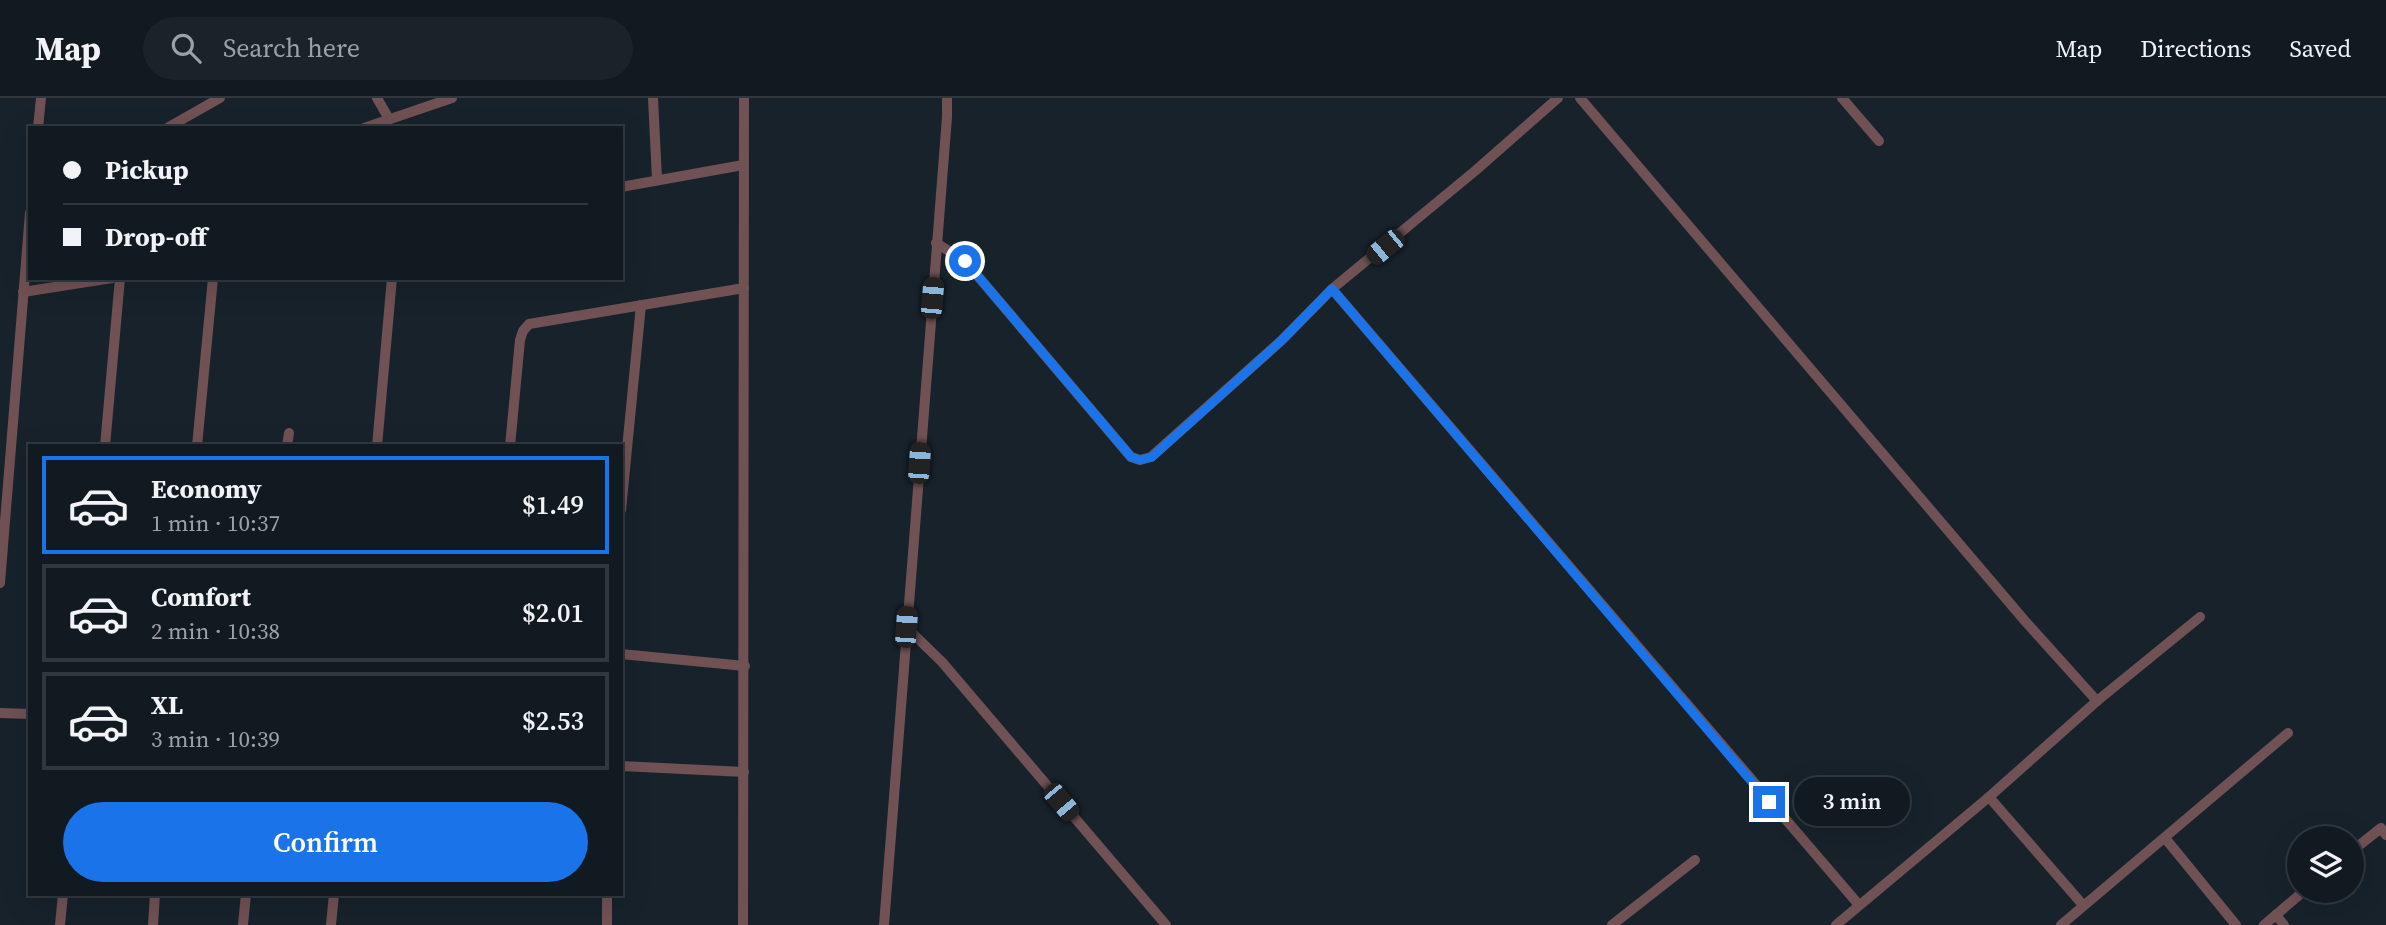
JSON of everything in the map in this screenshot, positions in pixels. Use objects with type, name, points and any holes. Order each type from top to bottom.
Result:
[{"type":"street","points":[[38,126],[41,98]]},
{"type":"street","points":[[171,126],[220,98]]},
{"type":"street","points":[[377,98],[388,119]]},
{"type":"street","points":[[369,126],[452,98]]},
{"type":"street","points":[[653,98],[657,179]]},
{"type":"street","points":[[743,925],[744,98]]},
{"type":"street","points":[[884,925],[947,98]]},
{"type":"street","points":[[936,243],[965,261],[1131,457],[1140,460],[1152,457],[1282,340],[1332,289],[1558,98]]},
{"type":"street","points":[[1580,98],[2039,638],[2097,701]]},
{"type":"street","points":[[1842,98],[1878,141]]},
{"type":"street","points":[[623,187],[743,165]]},
{"type":"street","points":[[0,583],[28,236]]},
{"type":"street","points":[[23,292],[99,280]]},
{"type":"street","points":[[105,444],[120,280]]},
{"type":"street","points":[[197,444],[212,280]]},
{"type":"street","points":[[377,444],[392,280]]},
{"type":"street","points":[[510,444],[520,340],[529,324],[744,288]]},
{"type":"street","points":[[1332,289],[1858,905]]},
{"type":"street","points":[[623,490],[642,305]]},
{"type":"street","points":[[287,444],[289,433]]},
{"type":"street","points":[[1836,925],[1989,797],[2097,701],[2200,617]]},
{"type":"street","points":[[906,627],[942,662],[1166,925]]},
{"type":"street","points":[[623,654],[745,666]]},
{"type":"street","points":[[0,713],[28,714]]},
{"type":"street","points":[[2061,925],[2288,733]]},
{"type":"street","points":[[623,766],[744,772]]},
{"type":"street","points":[[1989,797],[2083,905]]},
{"type":"street","points":[[2364,841],[2381,828],[2386,835]]},
{"type":"street","points":[[2165,838],[2236,925]]},
{"type":"street","points":[[1612,925],[1695,860]]},
{"type":"street","points":[[60,925],[63,896]]},
{"type":"street","points":[[153,925],[155,896]]},
{"type":"street","points":[[243,925],[246,896]]},
{"type":"street","points":[[331,925],[334,896]]},
{"type":"street","points":[[607,896],[607,925]]},
{"type":"street","points":[[2264,925],[2290,903]]},
{"type":"street","points":[[2276,915],[2284,925]]},
{"type":"route","points":[[965,261],[1131,457],[1140,460],[1152,457],[1282,340],[1332,289],[1769,802]]}]
